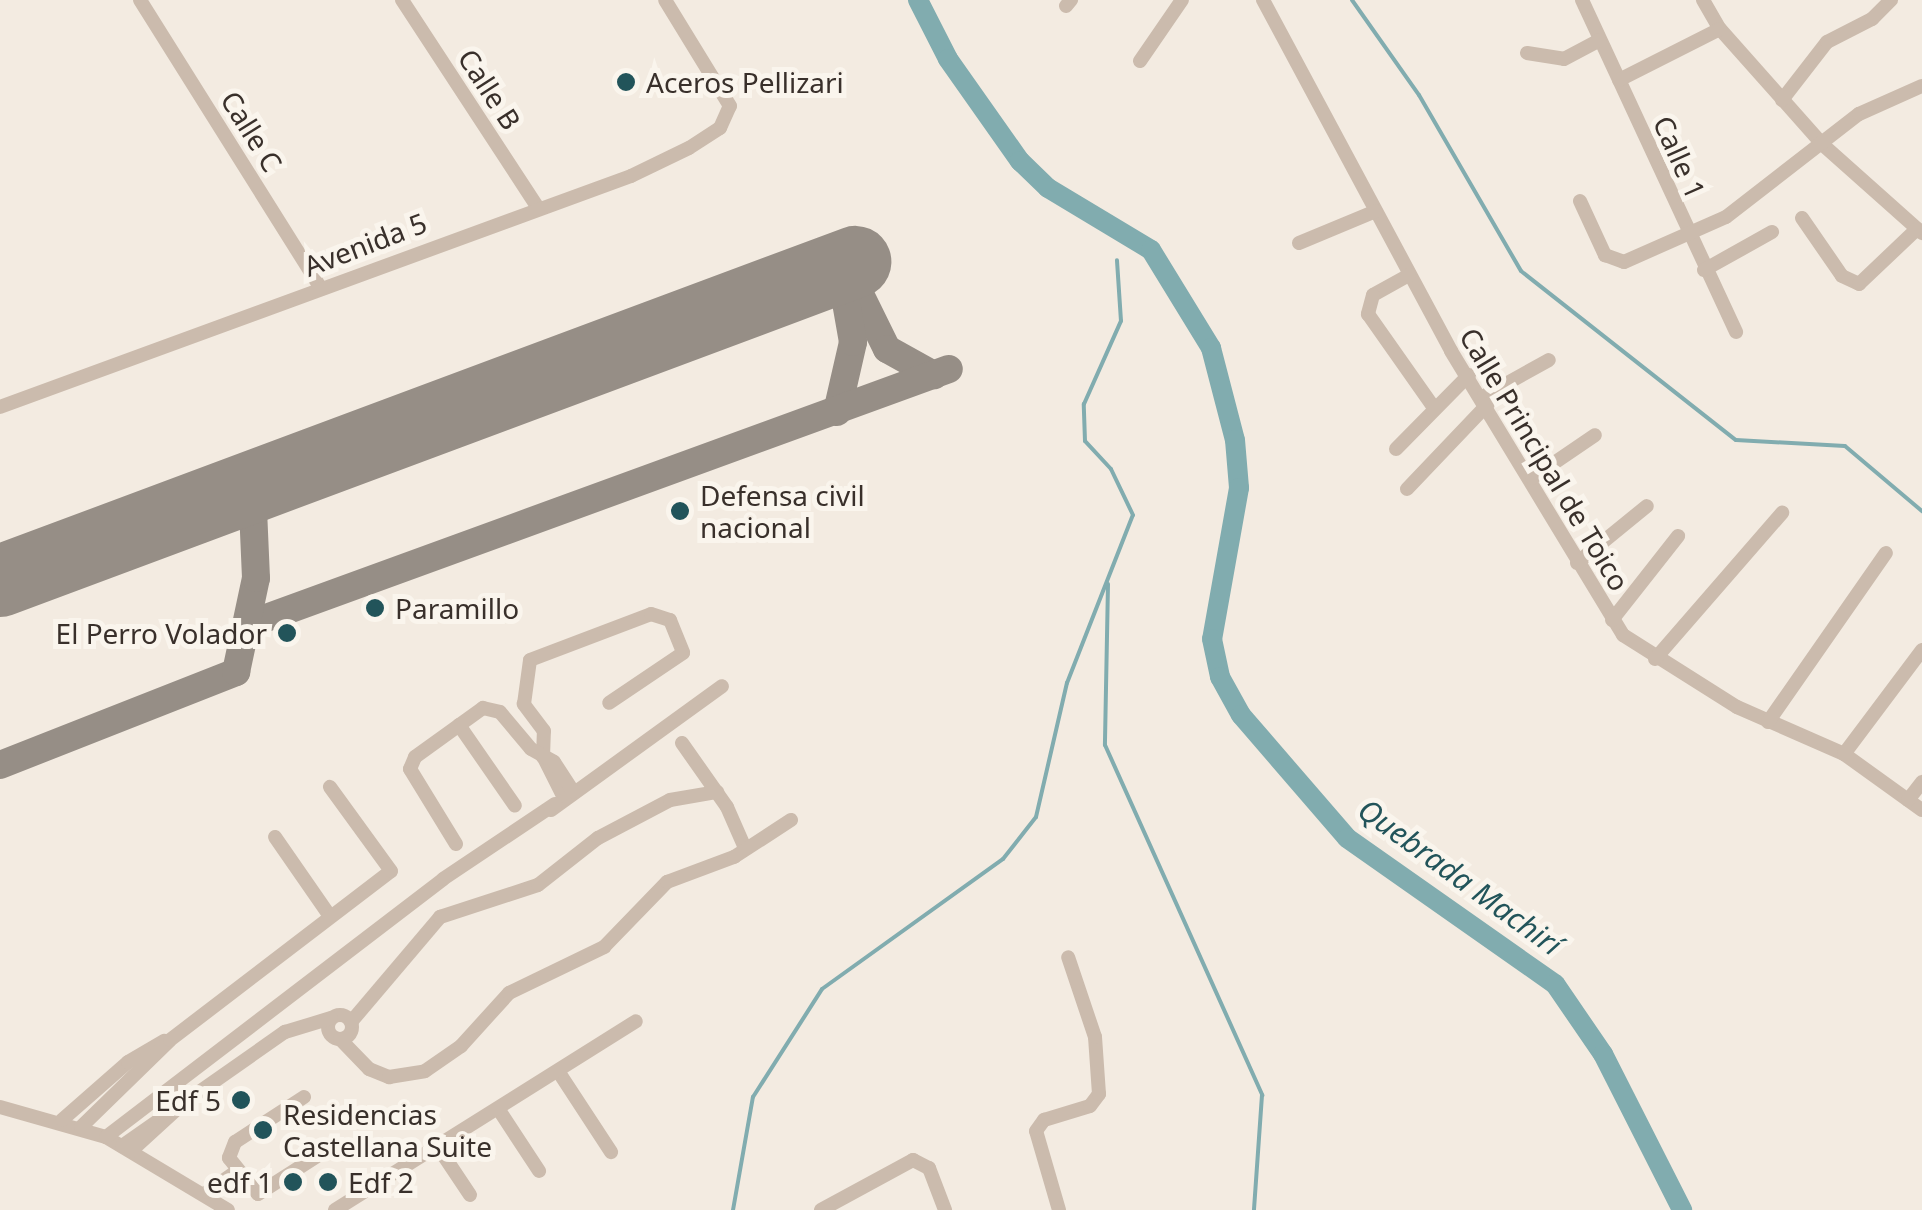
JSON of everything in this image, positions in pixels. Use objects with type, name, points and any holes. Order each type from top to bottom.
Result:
[{"type":"street","name":"Calle C","points":[[140,0],[321,288]]},
{"type":"street","name":"Calle B","points":[[402,0],[536,206]]},
{"type":"street","name":"Avenida 5","points":[[0,407],[536,206],[631,176],[690,148],[720,128],[730,106],[665,0]]},
{"type":"street","points":[[1140,61],[1182,0]]},
{"type":"street","name":"Calle Principal de Toico","points":[[1263,0],[1409,275],[1532,478],[1612,620],[1655,659],[1768,722],[1844,754],[1922,810]]},
{"type":"street","name":"Calle 1","points":[[1582,0],[1688,237],[1736,332]]},
{"type":"street","points":[[1703,0],[1720,29],[1822,144],[1919,231],[1858,284],[1842,276],[1802,218]]},
{"type":"street","points":[[1782,100],[1827,42],[1872,19],[1891,0]]},
{"type":"street","points":[[1619,80],[1720,29]]},
{"type":"street","points":[[1527,53],[1564,59],[1599,40]]},
{"type":"street","points":[[1580,201],[1603,252],[1616,261],[1688,237],[1726,217],[1870,108],[1922,86]]},
{"type":"street","points":[[1299,244],[1376,211]]},
{"type":"street","points":[[1704,270],[1772,232]]},
{"type":"street","points":[[1409,275],[1372,295],[1368,314],[1434,408]]},
{"type":"street","points":[[1407,489],[1486,400],[1549,360]]},
{"type":"street","points":[[1396,449],[1469,375]]},
{"type":"street","points":[[1532,478],[1595,435]]},
{"type":"street","points":[[1577,562],[1647,506]]},
{"type":"street","points":[[1655,659],[1782,513]]},
{"type":"street","points":[[1612,620],[1678,536]]},
{"type":"street","points":[[1768,722],[1886,554]]},
{"type":"street","points":[[543,757],[544,732],[524,704],[530,660],[651,614],[670,620],[684,653],[609,703]]},
{"type":"street","points":[[1844,754],[1922,650]]},
{"type":"street","points":[[106,1137],[440,886],[722,686]]},
{"type":"street","points":[[456,844],[410,769],[414,757],[492,707],[543,757],[564,797]]},
{"type":"street","points":[[459,725],[515,806]]},
{"type":"street","points":[[682,743],[717,792],[745,848]]},
{"type":"street","points":[[1908,800],[1922,782]]},
{"type":"street","points":[[62,1120],[391,872],[330,788]]},
{"type":"street","points":[[127,1148],[276,1040],[340,1027],[440,918],[538,886],[598,838],[670,800],[717,792]]},
{"type":"street","points":[[340,1027],[369,1069],[408,1076],[446,1060],[509,993],[604,946],[667,882],[745,848],[791,820]]},
{"type":"street","points":[[275,838],[330,915]]},
{"type":"street","points":[[1059,1210],[1036,1131],[1044,1120],[1090,1106],[1099,1094],[1096,1037],[1068,957]]},
{"type":"street","points":[[335,1210],[440,1150],[636,1021]]},
{"type":"street","points":[[558,1071],[611,1152]]},
{"type":"street","points":[[81,1128],[126,1073]]},
{"type":"street","points":[[304,1097],[230,1146],[236,1172],[258,1194],[319,1155]]},
{"type":"street","points":[[0,1107],[62,1120],[106,1137],[206,1192],[228,1210]]},
{"type":"street","points":[[499,1110],[539,1171]]},
{"type":"street","points":[[440,1150],[470,1195]]},
{"type":"street","points":[[821,1210],[914,1160],[929,1168],[945,1210]]},
{"type":"street","points":[[206,1192],[236,1172]]},
{"type":"waterway","name":"Quebrada Machirí","points":[[918,0],[948,59],[1020,161],[1048,188],[1151,250],[1211,348],[1235,440],[1239,488],[1212,639],[1220,677],[1241,715],[1347,838],[1555,984],[1603,1054],[1682,1210]]},
{"type":"waterway","points":[[1352,0],[1419,95],[1521,271],[1736,440],[1845,446],[1922,511]]},
{"type":"waterway","points":[[733,1210],[753,1097],[822,989],[1003,859],[1036,817],[1067,683],[1133,515],[1111,469],[1085,441],[1084,404],[1121,321],[1117,260]]},
{"type":"waterway","points":[[1108,584],[1105,745],[1262,1095],[1254,1210]]},
{"type":"taxiway","points":[[837,412],[853,342],[840,268]]},
{"type":"taxiway","points":[[852,278],[887,349],[934,375]]},
{"type":"taxiway","points":[[247,625],[949,369]]},
{"type":"taxiway","points":[[0,765],[236,672],[256,578],[252,487]]},
{"type":"runway","points":[[0,581],[855,262]]},
{"type":"place","name":"Aceros Pellizari","points":[[626,82]]},
{"type":"place","name":"Defensa civil nacional","points":[[680,511]]},
{"type":"place","name":"Paramillo","points":[[375,608]]},
{"type":"place","name":"El Perro Volador","points":[[287,633]]},
{"type":"place","name":"Edf 5","points":[[241,1100]]},
{"type":"place","name":"Residencias Castellana Suite","points":[[263,1130]]},
{"type":"place","name":"edf 1","points":[[293,1182]]},
{"type":"place","name":"Edf 2","points":[[328,1182]]}]
